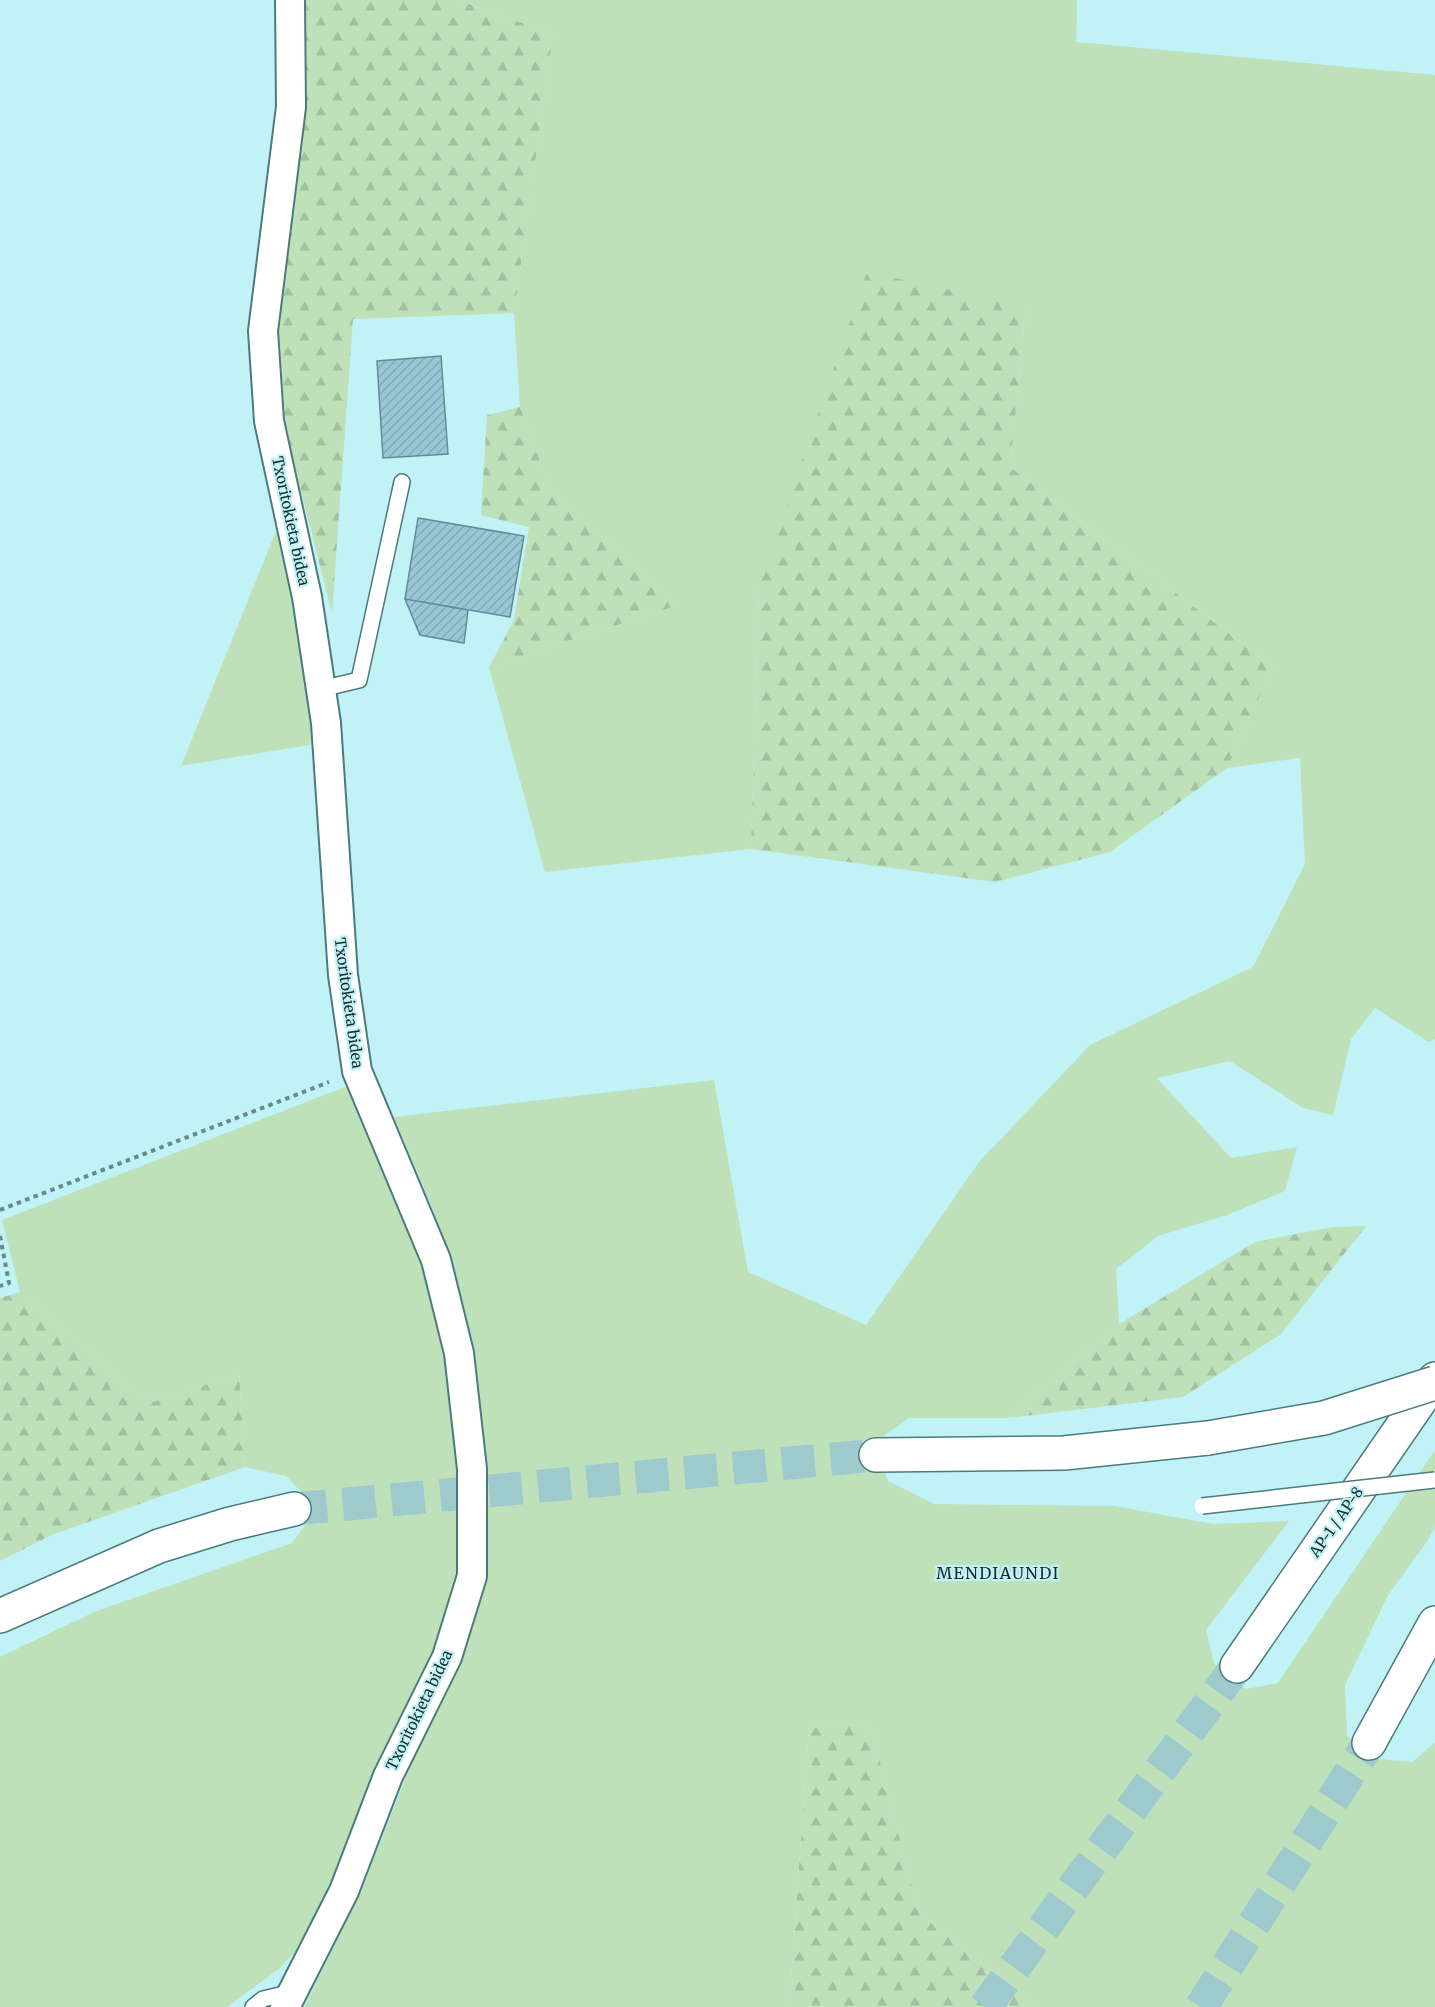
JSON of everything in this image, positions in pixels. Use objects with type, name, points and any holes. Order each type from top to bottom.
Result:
[{"type":"main road","points":[[876,1455],[1064,1453],[1208,1438],[1324,1418],[1435,1381]]},
{"type":"main road","name":"AP-1 / AP-8","points":[[1237,1666],[1435,1381]]},
{"type":"main road","points":[[0,1616],[159,1546],[230,1524],[294,1509]]},
{"type":"main road","points":[[1369,1743],[1435,1623]]},
{"type":"street","name":"Txoritokieta bidea","points":[[289,1999],[344,1892],[388,1776],[447,1657],[472,1576],[472,1469],[459,1353],[436,1260],[357,1071],[343,975],[326,723],[307,597],[269,421],[263,331],[291,107],[290,0]]},
{"type":"lane","points":[[321,689],[360,680],[402,482]]},
{"type":"lane","points":[[1202,1506],[1435,1479]]},
{"type":"lane","points":[[253,2007],[263,1999],[289,1999]]},
{"type":"path","points":[[0,1210],[357,1071]]},
{"type":"path","points":[[0,1236],[9,1283],[0,1286]]},
{"type":"green space","points":[[298,0],[457,0],[553,34],[514,313],[353,319],[332,613],[283,420],[277,325]]},
{"type":"green space","points":[[457,0],[1077,0],[1076,42],[1435,75],[1435,1039],[1429,1042],[1375,1008],[1351,1039],[1333,1115],[1303,1108],[1230,1061],[1157,1078],[1231,1158],[1297,1147],[1285,1191],[1227,1215],[1158,1236],[1116,1269],[1119,1324],[1007,1418],[909,1418],[875,1442],[888,1481],[934,1504],[1115,1506],[1213,1524],[1289,1521],[1206,1630],[1214,1663],[1246,1689],[1278,1683],[1435,1450],[1435,1527],[1388,1595],[1345,1685],[1347,1736],[1379,1759],[1413,1762],[1435,1742],[1435,2007],[1039,2007],[919,1914],[870,1723],[809,1728],[789,2007],[304,2007],[361,1892],[415,1754],[459,1656],[460,1311],[434,1212],[394,1117],[714,1080],[748,1272],[866,1325],[979,1162],[1090,1045],[1253,967],[1305,864],[1300,758],[1227,768],[1273,667],[1010,467],[1026,306],[759,586],[751,849],[545,872],[489,667],[678,605],[551,491],[520,407],[514,313],[553,34]]},
{"type":"green space","points":[[867,272],[1026,306],[1010,467],[1273,667],[1227,768],[1110,852],[995,882],[751,849],[759,586]]},
{"type":"green space","points":[[520,407],[551,491],[678,605],[489,667],[514,620],[529,527],[481,515],[487,415]]},
{"type":"green space","points":[[276,531],[292,585],[315,744],[181,766]]},
{"type":"green space","points":[[350,1085],[423,1257],[447,1356],[460,1473],[460,1557],[447,1618],[423,1679],[309,1937],[280,1968],[227,2007],[0,2007],[0,1657],[94,1612],[292,1543],[317,1508],[286,1476],[245,1467],[239,1374],[149,1403],[20,1292],[2,1220]]},
{"type":"green space","points":[[1366,1226],[1281,1334],[1183,1397],[1007,1418],[1119,1324],[1255,1242],[1333,1227]]},
{"type":"green space","points":[[20,1292],[149,1403],[239,1374],[245,1467],[54,1534],[0,1561],[0,1298]]},
{"type":"green space","points":[[870,1723],[919,1914],[1039,2007],[789,2007],[809,1728]]},
{"type":"building","points":[[441,356],[448,454],[383,458],[377,361]]},
{"type":"building","points":[[418,518],[524,536],[510,617],[405,599]]},
{"type":"building","points":[[405,599],[468,610],[464,643],[420,635]]},
{"type":"tunnel","points":[[294,1509],[876,1455]]},
{"type":"tunnel","points":[[985,2007],[1237,1666]]},
{"type":"tunnel","points":[[1201,2007],[1369,1743]]},
{"type":"district","name":"MENDIAUNDI","points":[[998,1573]]}]
